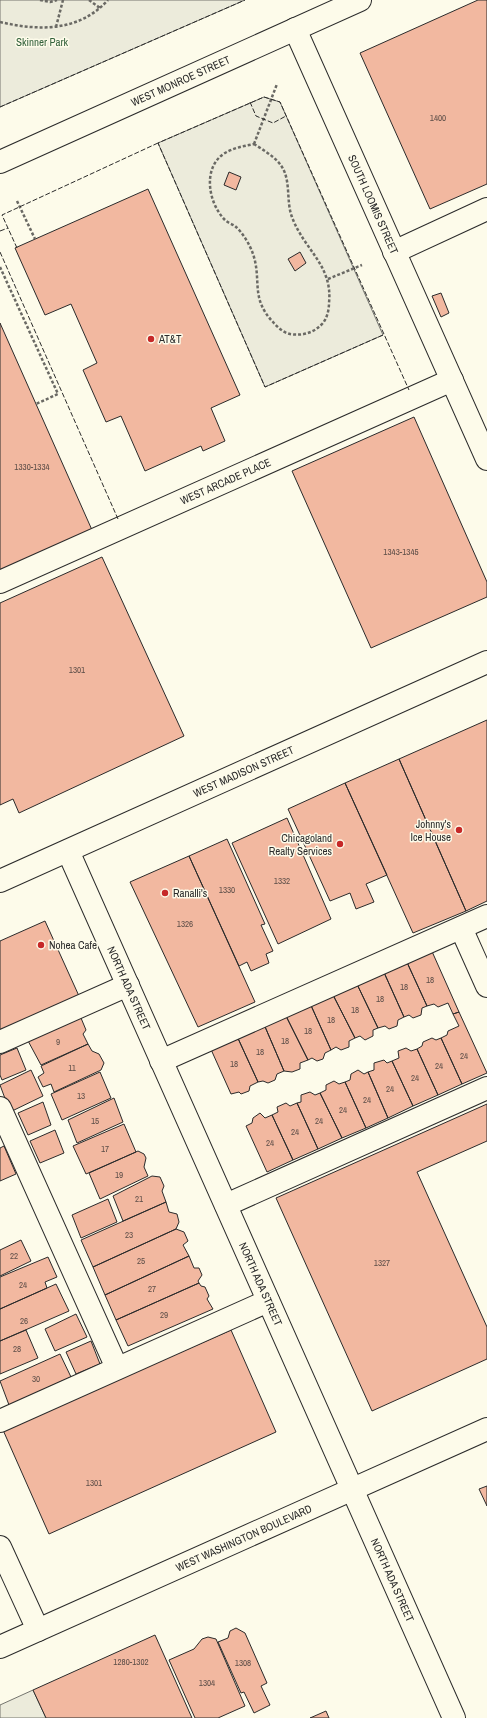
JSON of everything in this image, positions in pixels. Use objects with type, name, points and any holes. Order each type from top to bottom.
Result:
[{"type":"street","name":"WEST MONROE STREET","points":[[0,162],[360,0]]},
{"type":"street","name":"SOUTH LOOMIS STREET","points":[[295,29],[487,458]]},
{"type":"street","points":[[394,252],[487,209]]},
{"type":"street","name":"WEST ARCADE PLACE","points":[[0,582],[452,380]]},
{"type":"street","name":"WEST MADISON STREET","points":[[0,881],[487,662]]},
{"type":"street","name":"NORTH ADA STREET","points":[[68,851],[454,1718]]},
{"type":"street","points":[[161,1061],[487,916]]},
{"type":"street","points":[[461,928],[487,986]]},
{"type":"street","points":[[0,1042],[128,985]]},
{"type":"street","points":[[226,1206],[487,1088]]},
{"type":"street","points":[[0,1108],[117,1368]]},
{"type":"street","points":[[0,1421],[268,1301]]},
{"type":"street","name":"WEST WASHINGTON BOULEVARD","points":[[0,1647],[487,1430]]},
{"type":"street","points":[[0,1547],[38,1630]]},
{"type":"path","points":[[40,0],[50,2],[57,0]]},
{"type":"path","points":[[56,27],[62,0]]},
{"type":"path","points":[[89,0],[100,8]]},
{"type":"path","points":[[0,22],[23,27],[56,27],[70,24],[93,13],[108,0]]},
{"type":"path","points":[[254,144],[277,84]]},
{"type":"path","points":[[254,144],[275,159],[282,167],[292,216],[310,250],[322,264],[328,279],[330,294],[329,307],[325,321],[318,328],[300,335],[288,334],[276,326],[266,315],[258,298],[253,255],[236,227],[225,220],[211,194],[210,179],[214,163],[225,153],[254,144]]},
{"type":"path","points":[[16,200],[35,239]]},
{"type":"path","points":[[328,279],[362,265]]},
{"type":"path","points":[[0,267],[58,394],[36,404]]},
{"type":"green space","name":"Skinner Park","points":[[0,0],[245,0],[0,107]]},
{"type":"green space","points":[[264,97],[280,102],[383,335],[265,387],[158,143]]},
{"type":"green space","points":[[33,1690],[46,1718],[0,1718],[0,1705]]},
{"type":"building","points":[[478,0],[487,0],[487,184],[430,209],[360,53]]},
{"type":"building","points":[[229,172],[241,177],[236,190],[224,185]]},
{"type":"building","name":"AT&T","points":[[148,189],[240,395],[211,408],[225,441],[203,451],[201,446],[145,471],[121,416],[106,422],[83,370],[97,363],[71,304],[45,315],[15,248]]},
{"type":"building","points":[[300,252],[306,263],[295,271],[288,259]]},
{"type":"building","points":[[441,293],[449,313],[441,317],[432,296]]},
{"type":"building","points":[[0,323],[92,530],[0,571]]},
{"type":"building","points":[[414,417],[487,582],[487,597],[371,648],[292,471]]},
{"type":"building","points":[[102,557],[184,736],[19,813],[13,799],[0,805],[0,603]]},
{"type":"building","name":"Johnny's Ice House","points":[[487,720],[487,901],[466,911],[399,759]]},
{"type":"building","points":[[399,759],[466,911],[413,933],[345,783]]},
{"type":"building","points":[[345,783],[387,875],[366,884],[374,902],[356,909],[350,893],[330,901],[288,809]]},
{"type":"building","points":[[287,818],[331,919],[278,944],[232,843]]},
{"type":"building","points":[[227,839],[265,924],[261,925],[273,951],[266,954],[269,963],[251,971],[247,962],[239,966],[189,856]]},
{"type":"building","points":[[189,856],[255,1002],[198,1027],[130,882]]},
{"type":"building","points":[[45,921],[79,996],[0,1032],[0,941]]},
{"type":"building","points":[[430,947],[459,1012],[453,1014],[448,1003],[438,1007],[434,1004],[427,1006],[405,958]]},
{"type":"building","points":[[405,958],[427,1006],[422,1008],[421,1015],[413,1018],[409,1015],[404,1017],[382,968]]},
{"type":"building","points":[[382,968],[404,1017],[398,1020],[397,1026],[389,1029],[385,1026],[378,1028],[355,980]]},
{"type":"building","points":[[355,980],[378,1028],[373,1030],[373,1036],[365,1040],[360,1036],[355,1038],[331,991]]},
{"type":"building","points":[[331,991],[355,1038],[349,1041],[349,1047],[341,1050],[336,1047],[331,1050],[309,1001]]},
{"type":"building","points":[[309,1001],[331,1050],[325,1053],[323,1059],[317,1061],[312,1058],[308,1060],[284,1012]]},
{"type":"building","points":[[284,1012],[308,1060],[300,1063],[300,1069],[292,1072],[284,1071],[263,1022]]},
{"type":"building","points":[[459,1012],[487,1073],[462,1084],[441,1038],[447,1035],[448,1031],[459,1026],[453,1014]]},
{"type":"building","points":[[76,1017],[81,1018],[86,1030],[83,1034],[88,1044],[41,1065],[27,1039]]},
{"type":"building","points":[[263,1022],[284,1071],[277,1074],[275,1080],[268,1083],[263,1081],[258,1082],[236,1034]]},
{"type":"building","points":[[236,1034],[258,1082],[250,1086],[249,1091],[241,1094],[239,1092],[231,1094],[209,1045]]},
{"type":"building","points":[[432,1038],[436,1040],[441,1038],[462,1084],[438,1095],[417,1049],[422,1046],[423,1042]]},
{"type":"building","points":[[88,1044],[92,1051],[99,1054],[104,1063],[101,1070],[54,1092],[51,1084],[43,1087],[38,1077],[44,1073],[41,1066]]},
{"type":"building","points":[[17,1048],[26,1070],[2,1080],[0,1075],[0,1055]]},
{"type":"building","points":[[406,1048],[411,1051],[417,1049],[438,1095],[413,1106],[392,1061],[399,1058],[398,1051]]},
{"type":"building","points":[[384,1060],[387,1063],[392,1061],[413,1106],[388,1118],[368,1072],[374,1070],[374,1063]]},
{"type":"building","points":[[31,1070],[43,1096],[10,1112],[0,1085]]},
{"type":"building","points":[[358,1070],[364,1074],[368,1072],[388,1118],[366,1128],[345,1082],[350,1080],[351,1074]]},
{"type":"building","points":[[100,1072],[111,1098],[62,1120],[51,1094]]},
{"type":"building","points":[[334,1081],[339,1084],[345,1082],[366,1128],[342,1138],[320,1093],[326,1090],[326,1085]]},
{"type":"building","points":[[310,1092],[315,1095],[320,1093],[342,1138],[318,1149],[297,1103],[301,1102],[301,1095]]},
{"type":"building","points":[[114,1098],[123,1122],[77,1143],[68,1120]]},
{"type":"building","points":[[43,1102],[51,1125],[28,1135],[18,1113]]},
{"type":"building","points":[[286,1103],[290,1106],[297,1103],[318,1149],[293,1160],[272,1115],[278,1112],[277,1107]]},
{"type":"building","points":[[487,1104],[487,1141],[417,1172],[487,1327],[487,1359],[372,1411],[276,1198]]},
{"type":"building","points":[[260,1113],[265,1118],[272,1115],[293,1160],[267,1172],[246,1126],[252,1123],[253,1118]]},
{"type":"building","points":[[124,1124],[136,1152],[86,1174],[73,1146]]},
{"type":"building","points":[[55,1130],[64,1153],[40,1163],[30,1141]]},
{"type":"building","points":[[4,1146],[16,1174],[0,1181],[0,1148]]},
{"type":"building","points":[[138,1151],[144,1154],[146,1158],[144,1167],[148,1176],[100,1199],[89,1173]]},
{"type":"building","points":[[152,1176],[160,1177],[164,1186],[162,1191],[166,1202],[123,1221],[113,1196]]},
{"type":"building","points":[[108,1199],[117,1222],[81,1238],[72,1215]]},
{"type":"building","points":[[166,1202],[169,1212],[177,1214],[179,1222],[176,1229],[93,1267],[81,1240]]},
{"type":"building","points":[[176,1229],[184,1232],[188,1241],[183,1245],[189,1256],[105,1295],[93,1267]]},
{"type":"building","points":[[21,1240],[31,1261],[0,1276],[0,1250]]},
{"type":"building","points":[[189,1256],[194,1268],[199,1268],[202,1275],[198,1281],[199,1283],[116,1320],[105,1295]]},
{"type":"building","points":[[48,1257],[57,1277],[45,1282],[47,1288],[0,1309],[0,1277]]},
{"type":"building","points":[[199,1283],[201,1286],[205,1287],[209,1296],[207,1299],[213,1309],[128,1346],[116,1320]]},
{"type":"building","points":[[56,1284],[69,1311],[0,1341],[0,1309]]},
{"type":"building","points":[[76,1314],[87,1337],[55,1351],[45,1329]]},
{"type":"building","points":[[26,1330],[38,1358],[0,1374],[0,1341]]},
{"type":"building","points":[[231,1330],[276,1432],[49,1534],[3,1430]]},
{"type":"building","points":[[91,1341],[100,1364],[76,1374],[66,1352]]},
{"type":"building","points":[[60,1354],[71,1377],[9,1405],[0,1381]]},
{"type":"building","points":[[487,1486],[487,1506],[479,1489]]},
{"type":"building","points":[[236,1628],[245,1633],[267,1683],[261,1686],[270,1705],[254,1713],[244,1692],[241,1693],[218,1642],[228,1638],[230,1631]]},
{"type":"building","points":[[155,1635],[192,1718],[46,1718],[33,1690]]},
{"type":"building","points":[[208,1637],[216,1639],[245,1706],[218,1718],[195,1718],[169,1660],[194,1649],[202,1639]]},
{"type":"building","points":[[326,1711],[329,1718],[310,1718]]},
{"type":"fence","points":[[0,107],[245,0]]},
{"type":"fence","points":[[383,335],[265,387],[158,143],[264,97],[280,102],[409,390]]},
{"type":"fence","points":[[250,102],[256,116],[273,123],[286,116]]},
{"type":"fence","points":[[17,248],[2,215],[158,143]]},
{"type":"fence","points":[[0,231],[8,228]]},
{"type":"fence","points":[[0,252],[118,519]]},
{"type":"place","name":"AT&T","points":[[151,339]]},
{"type":"place","name":"Johnny's Ice House","points":[[459,830]]},
{"type":"place","name":"Chicagoland Realty Services","points":[[340,844]]},
{"type":"place","name":"Ranalli's","points":[[165,893]]},
{"type":"place","name":"Nohea Cafe","points":[[41,945]]}]
